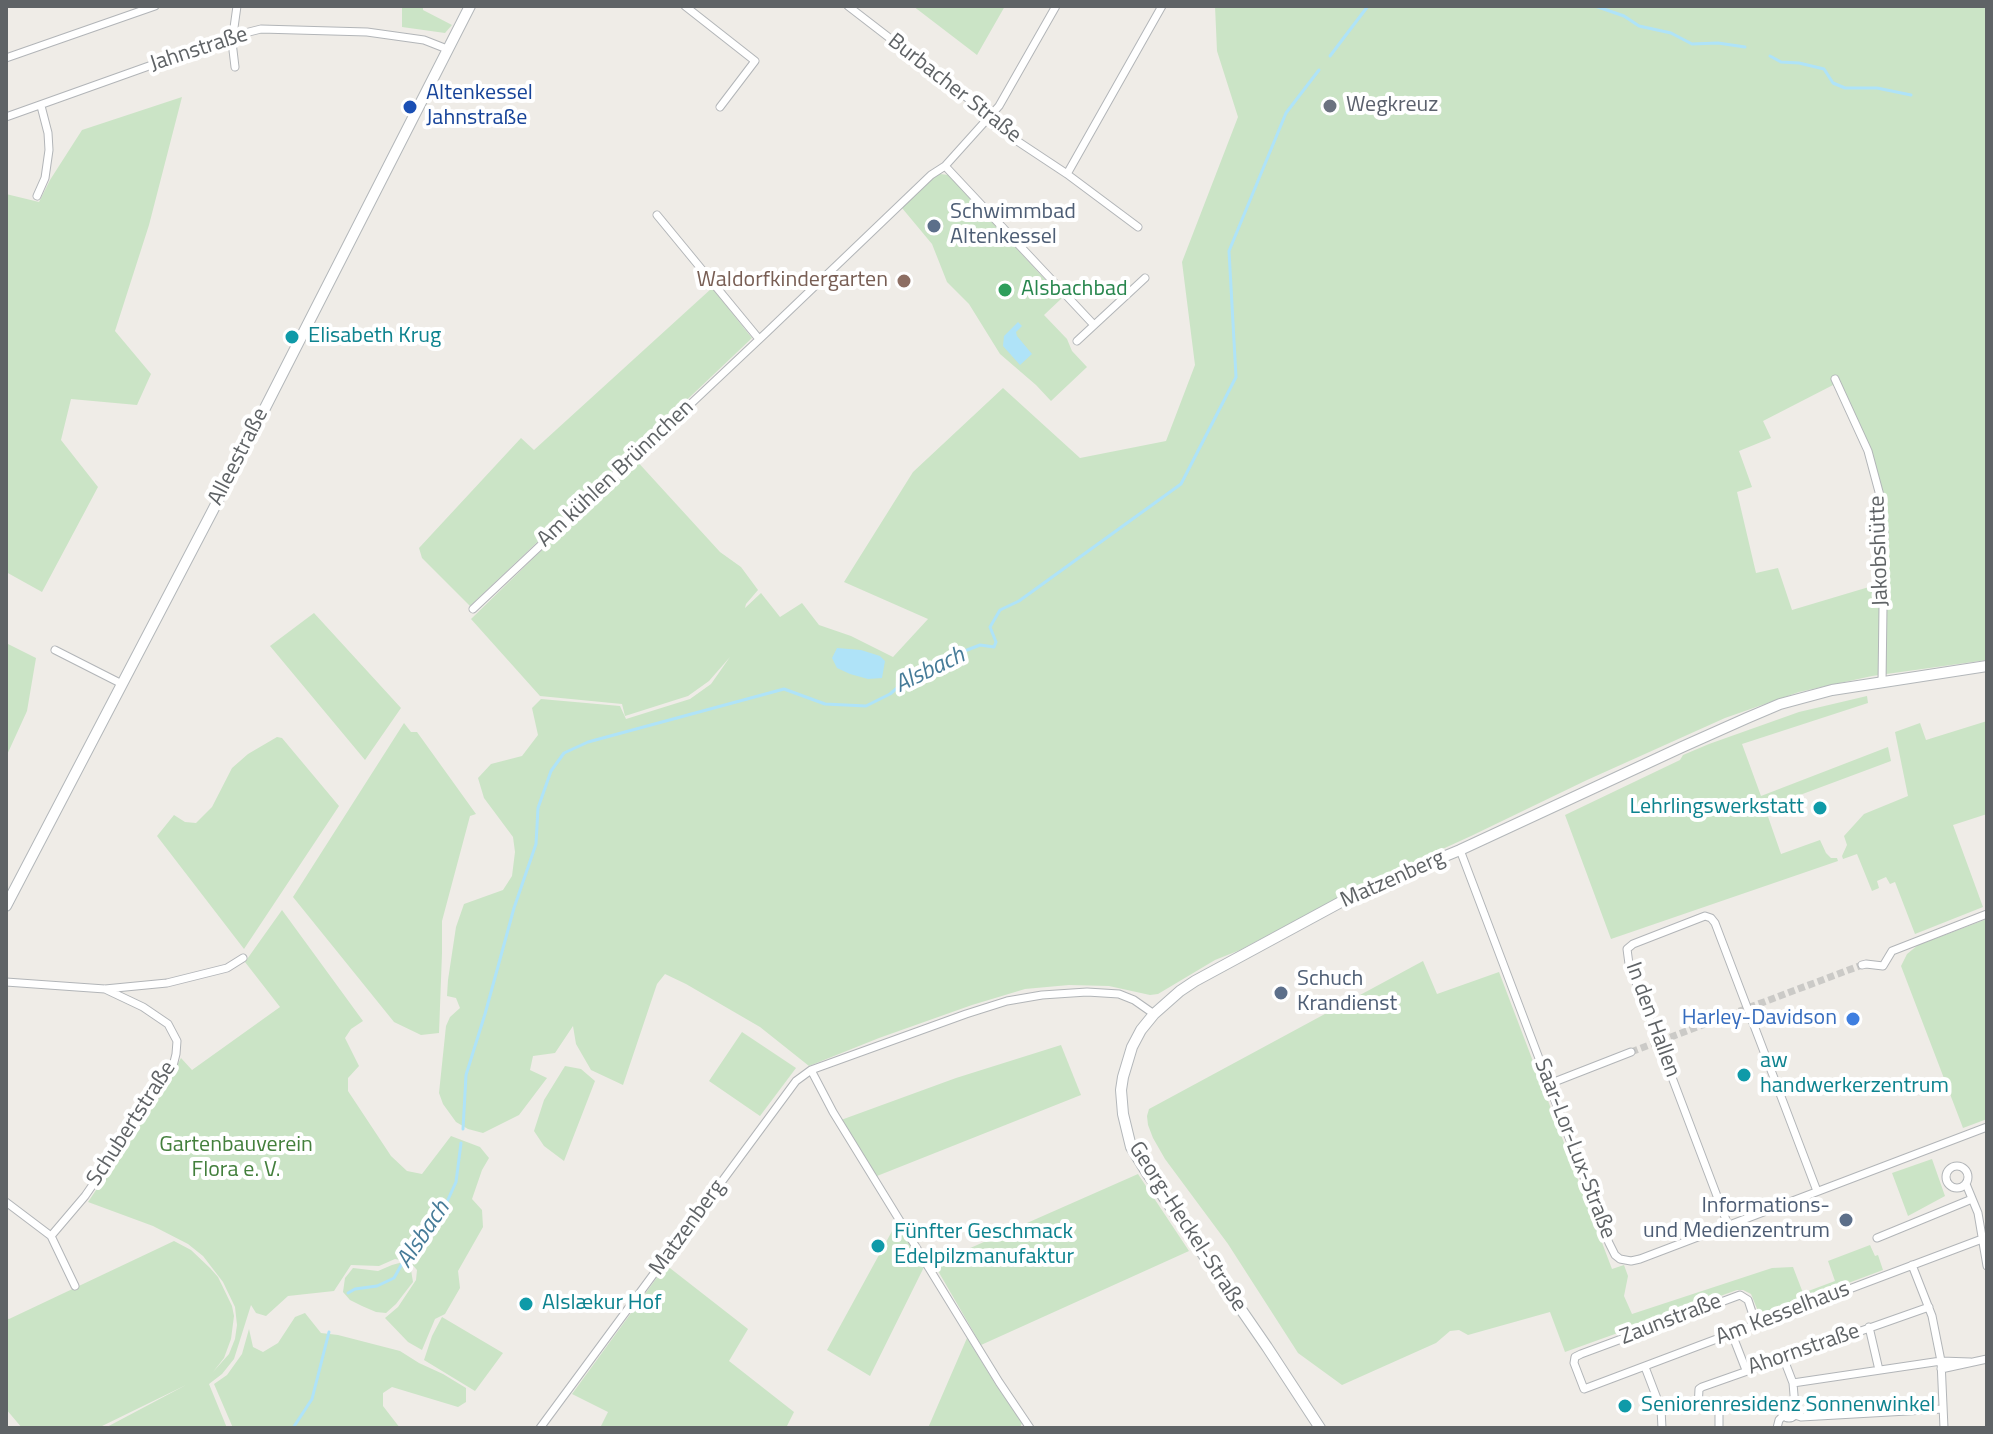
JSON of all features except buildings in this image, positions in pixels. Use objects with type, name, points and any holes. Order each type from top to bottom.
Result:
[{"type":"street","points":[[6,58],[155,6]]},
{"type":"street","points":[[235,67],[233,36],[237,6]]},
{"type":"street","name":"Alleestraße","points":[[6,906],[213,510],[470,6]]},
{"type":"street","points":[[685,6],[755,61],[720,107]]},
{"type":"street","name":"Burbacher Straße","points":[[848,6],[979,107],[987,121],[1067,174],[1138,227]]},
{"type":"street","name":"Am kühlen Brünnchen","points":[[473,609],[931,175],[945,166],[999,106],[1056,6]]},
{"type":"street","points":[[1067,174],[1162,6]]},
{"type":"street","name":"Jahnstraße","points":[[6,117],[233,36],[261,29],[367,32],[424,40],[447,49]]},
{"type":"street","points":[[37,196],[45,178],[49,150],[41,106]]},
{"type":"street","points":[[945,166],[1094,325]]},
{"type":"street","points":[[657,215],[759,339]]},
{"type":"street","points":[[1077,341],[1145,278]]},
{"type":"street","name":"Jakobshütte","points":[[1835,379],[1868,451],[1882,503],[1882,683]]},
{"type":"street","points":[[55,650],[122,684]]},
{"type":"street","name":"Matzenberg","points":[[540,1428],[789,1089],[811,1070],[1007,1001],[1042,995],[1087,992],[1119,994],[1154,1014],[1180,991],[1231,960],[1363,890],[1460,850],[1780,704],[1832,690],[1987,666]]},
{"type":"street","name":"Saar-Lor-Lux-Straße","points":[[1460,850],[1615,1255],[1625,1261],[1640,1259],[1987,1127]]},
{"type":"street","points":[[1862,965],[1883,966],[1892,951],[1987,914]]},
{"type":"street","name":"In den Hallen","points":[[1728,1225],[1629,964],[1627,949],[1705,916],[1715,923],[1817,1191]]},
{"type":"street","name":"Schubertstraße","points":[[6,982],[105,989],[167,983],[227,968],[243,958]]},
{"type":"street","name":"Schubertstraße","points":[[51,1236],[85,1196],[173,1066],[177,1041],[168,1024],[143,1007],[105,989]]},
{"type":"street","name":"Georg-Heckel-Straße","points":[[1154,1014],[1132,1047],[1123,1077],[1123,1114],[1131,1147],[1320,1428]]},
{"type":"street","name":"In den Hallen","points":[[1549,1084],[1631,1052]]},
{"type":"street","points":[[811,1070],[833,1112],[1030,1428]]},
{"type":"street","points":[[1966,1184],[1978,1213],[1987,1266]]},
{"type":"street","points":[[1877,1238],[1972,1199]]},
{"type":"street","points":[[6,1202],[51,1236],[75,1286]]},
{"type":"street","name":"Am Kesselhaus","points":[[1584,1389],[1982,1239]]},
{"type":"street","points":[[1912,1265],[1929,1307],[1941,1365],[1944,1428]]},
{"type":"street","name":"Zaunstraße","points":[[1584,1389],[1574,1363],[1575,1357],[1581,1354],[1740,1295],[1748,1300],[1756,1324]]},
{"type":"street","name":"Ahornstraße","points":[[1698,1409],[1699,1389],[1929,1307]]},
{"type":"street","points":[[1869,1327],[1879,1370]]},
{"type":"street","points":[[1732,1334],[1746,1370]]},
{"type":"street","points":[[1661,1409],[1775,1407],[1789,1419],[1795,1411],[1793,1383],[1783,1357]]},
{"type":"street","points":[[1793,1383],[1987,1359]]},
{"type":"street","points":[[1645,1367],[1661,1409],[1662,1428]]},
{"type":"street","points":[[1777,1428],[1787,1404],[1801,1417],[1943,1409]]},
{"type":"street","points":[[1719,1408],[1719,1428]]},
{"type":"green space","points":[[402,6],[423,6],[423,10],[452,25],[445,33],[402,27]]},
{"type":"green space","points":[[913,6],[1005,6],[977,55]]},
{"type":"green space","points":[[1215,6],[1987,6],[1987,660],[1872,676],[1799,692],[1725,718],[1357,888],[1215,960],[1158,994],[1109,986],[1069,985],[1025,989],[879,1038],[809,1066],[760,1027],[665,974],[657,984],[623,1085],[591,1070],[576,1044],[573,1026],[555,1053],[533,1056],[530,1070],[547,1078],[519,1115],[483,1133],[456,1122],[439,1093],[446,1026],[460,1008],[456,998],[447,996],[456,927],[464,904],[503,890],[512,876],[515,852],[513,837],[484,798],[478,778],[491,764],[522,756],[538,735],[532,708],[541,699],[620,706],[626,719],[690,699],[711,684],[730,657],[709,681],[688,696],[625,716],[622,704],[540,696],[471,619],[635,459],[720,552],[741,567],[758,590],[745,608],[761,593],[780,617],[802,603],[819,625],[851,636],[893,657],[928,619],[844,582],[913,472],[1003,388],[1080,458],[1166,441],[1195,365],[1182,262],[1238,117],[1217,51]],"holes":[[[1835,384],[1864,449],[1879,517],[1879,584],[1792,610],[1778,568],[1756,573],[1737,492],[1752,487],[1739,451],[1771,438],[1763,421]]]},
{"type":"green space","points":[[182,97],[149,225],[115,331],[151,374],[137,405],[71,399],[61,440],[98,487],[42,592],[6,572],[6,194],[39,202],[82,130]]},
{"type":"green space","name":"Alsbachbad","points":[[949,175],[1062,298],[1044,315],[1067,339],[1072,351],[1087,367],[1051,401],[1000,354],[969,304],[947,282],[932,244],[902,208],[933,177]]},
{"type":"green space","points":[[712,288],[752,338],[470,606],[422,558],[419,548],[521,438],[534,450]]},
{"type":"green space","points":[[314,613],[401,708],[365,760],[270,646]]},
{"type":"green space","points":[[6,643],[36,658],[27,711],[6,757]]},
{"type":"green space","points":[[1867,696],[1868,703],[1742,744],[1761,796],[1888,747],[1891,761],[1765,808],[1781,854],[1820,840],[1826,853],[1838,861],[1611,939],[1565,815],[1709,744],[1799,712]]},
{"type":"green space","points":[[1987,721],[1987,814],[1953,825],[1983,907],[1915,934],[1895,882],[1890,884],[1886,877],[1877,881],[1879,888],[1872,891],[1857,854],[1843,859],[1847,845],[1844,836],[1864,814],[1908,796],[1895,732],[1920,723],[1926,740]]},
{"type":"green space","points":[[404,723],[411,732],[417,732],[476,814],[470,816],[442,921],[439,1033],[421,1035],[394,1022],[293,897]]},
{"type":"green space","points":[[277,737],[282,738],[339,806],[244,949],[157,836],[174,815],[185,822],[196,823],[212,807],[232,768],[248,754]]},
{"type":"green space","name":"Gartenbauverein Flora e. V.","points":[[282,910],[363,1021],[351,1029],[345,1038],[359,1066],[348,1078],[348,1091],[391,1156],[407,1171],[422,1174],[451,1136],[480,1147],[489,1158],[472,1199],[482,1210],[483,1227],[458,1271],[460,1288],[445,1314],[435,1319],[422,1350],[408,1342],[385,1318],[398,1307],[416,1280],[417,1270],[410,1262],[395,1259],[379,1266],[351,1265],[334,1291],[288,1296],[266,1316],[256,1313],[251,1305],[234,1359],[209,1384],[227,1428],[105,1428],[186,1385],[98,1428],[22,1428],[6,1409],[6,1318],[174,1241],[191,1250],[210,1268],[218,1277],[232,1306],[231,1339],[224,1358],[213,1372],[229,1354],[237,1325],[235,1307],[223,1282],[203,1256],[188,1244],[153,1226],[88,1202],[181,1058],[192,1070],[280,1007],[245,962]]},
{"type":"green space","points":[[1987,919],[1987,1119],[1963,1128],[1901,966],[1907,954],[1918,945]]},
{"type":"green space","points":[[1423,961],[1437,994],[1499,972],[1612,1269],[1624,1265],[1628,1276],[1624,1296],[1632,1314],[1772,1268],[1793,1267],[1803,1293],[1835,1281],[1828,1261],[1870,1245],[1875,1256],[1878,1255],[1883,1270],[1760,1316],[1751,1294],[1737,1290],[1565,1352],[1550,1312],[1468,1335],[1459,1330],[1450,1331],[1436,1343],[1342,1385],[1298,1353],[1228,1244],[1165,1159],[1153,1138],[1147,1116],[1149,1109]]},
{"type":"green space","points":[[742,1032],[796,1068],[760,1116],[709,1081]]},
{"type":"green space","points":[[1061,1045],[1081,1095],[877,1176],[841,1120],[956,1078]]},
{"type":"green space","points":[[565,1066],[581,1069],[595,1081],[564,1161],[544,1146],[534,1131],[544,1100]]},
{"type":"green space","points":[[1932,1159],[1945,1196],[1908,1216],[1892,1173]]},
{"type":"green space","points":[[1138,1174],[1189,1251],[981,1345],[934,1264]]},
{"type":"green space","points":[[897,1222],[925,1265],[870,1376],[827,1350]]},
{"type":"green space","points":[[403,1262],[411,1270],[413,1282],[386,1313],[362,1306],[343,1292],[345,1278],[353,1268],[378,1271]]},
{"type":"green space","points":[[666,1265],[748,1329],[729,1361],[794,1412],[786,1428],[600,1428],[608,1412],[572,1394]]},
{"type":"green space","points":[[305,1313],[321,1333],[400,1351],[443,1374],[466,1388],[466,1402],[458,1407],[392,1387],[383,1393],[383,1406],[400,1428],[233,1428],[214,1384],[227,1375],[242,1354],[249,1329],[253,1347],[263,1352],[278,1343],[295,1317]]},
{"type":"green space","points":[[442,1317],[503,1353],[475,1391],[424,1360]]},
{"type":"green space","points":[[967,1338],[1022,1423],[1020,1428],[928,1428]]},
{"type":"water","points":[[1018,322],[1022,326],[1016,332],[1017,336],[1032,354],[1020,365],[1003,346],[1004,336]]},
{"type":"water","points":[[837,648],[861,650],[880,656],[885,661],[882,678],[868,679],[837,668],[832,658]]},
{"type":"waterway","name":"Alsbach","points":[[1330,56],[1368,6]]},
{"type":"waterway","points":[[1595,6],[1624,16],[1639,26],[1671,33],[1692,44],[1718,43],[1745,47]]},
{"type":"waterway","points":[[1770,56],[1781,62],[1824,69],[1833,83],[1845,88],[1877,88],[1911,95]]},
{"type":"waterway","name":"Alsbach","points":[[463,1129],[466,1075],[514,908],[536,844],[538,808],[551,771],[564,753],[588,742],[784,689],[825,704],[866,706],[890,694],[911,676],[962,652],[980,645],[994,647],[996,642],[990,627],[1000,610],[1019,601],[1181,484],[1236,377],[1229,251],[1286,113],[1319,70]]},
{"type":"waterway","name":"Alsbach","points":[[348,1293],[394,1278],[446,1204],[456,1182],[461,1143]]},
{"type":"waterway","name":"Alsbach","points":[[293,1428],[312,1399],[329,1332]]},
{"type":"tunnel","points":[[1631,1052],[1862,965]]},
{"type":"place","name":"Wegkreuz","points":[[1330,106]]},
{"type":"place","name":"Altenkessel Jahnstraße","points":[[410,107]]},
{"type":"place","name":"Schwimmbad Altenkessel","points":[[934,226]]},
{"type":"place","name":"Waldorfkindergarten","points":[[904,281]]},
{"type":"place","name":"Alsbachbad","points":[[1005,290]]},
{"type":"place","name":"Elisabeth Krug","points":[[292,337]]},
{"type":"place","name":"Lehrlingswerkstatt","points":[[1820,808]]},
{"type":"place","name":"Schuch Krandienst","points":[[1281,993]]},
{"type":"place","name":"Harley-Davidson","points":[[1853,1019]]},
{"type":"place","name":"aw handwerkerzentrum","points":[[1744,1075]]},
{"type":"place","name":"Informations- und Medienzentrum","points":[[1846,1220]]},
{"type":"place","name":"Fünfter Geschmack Edelpilzmanufaktur","points":[[878,1246]]},
{"type":"place","name":"Alslækur Hof","points":[[526,1304]]},
{"type":"place","name":"Seniorenresidenz Sonnenwinkel","points":[[1625,1406]]}]
